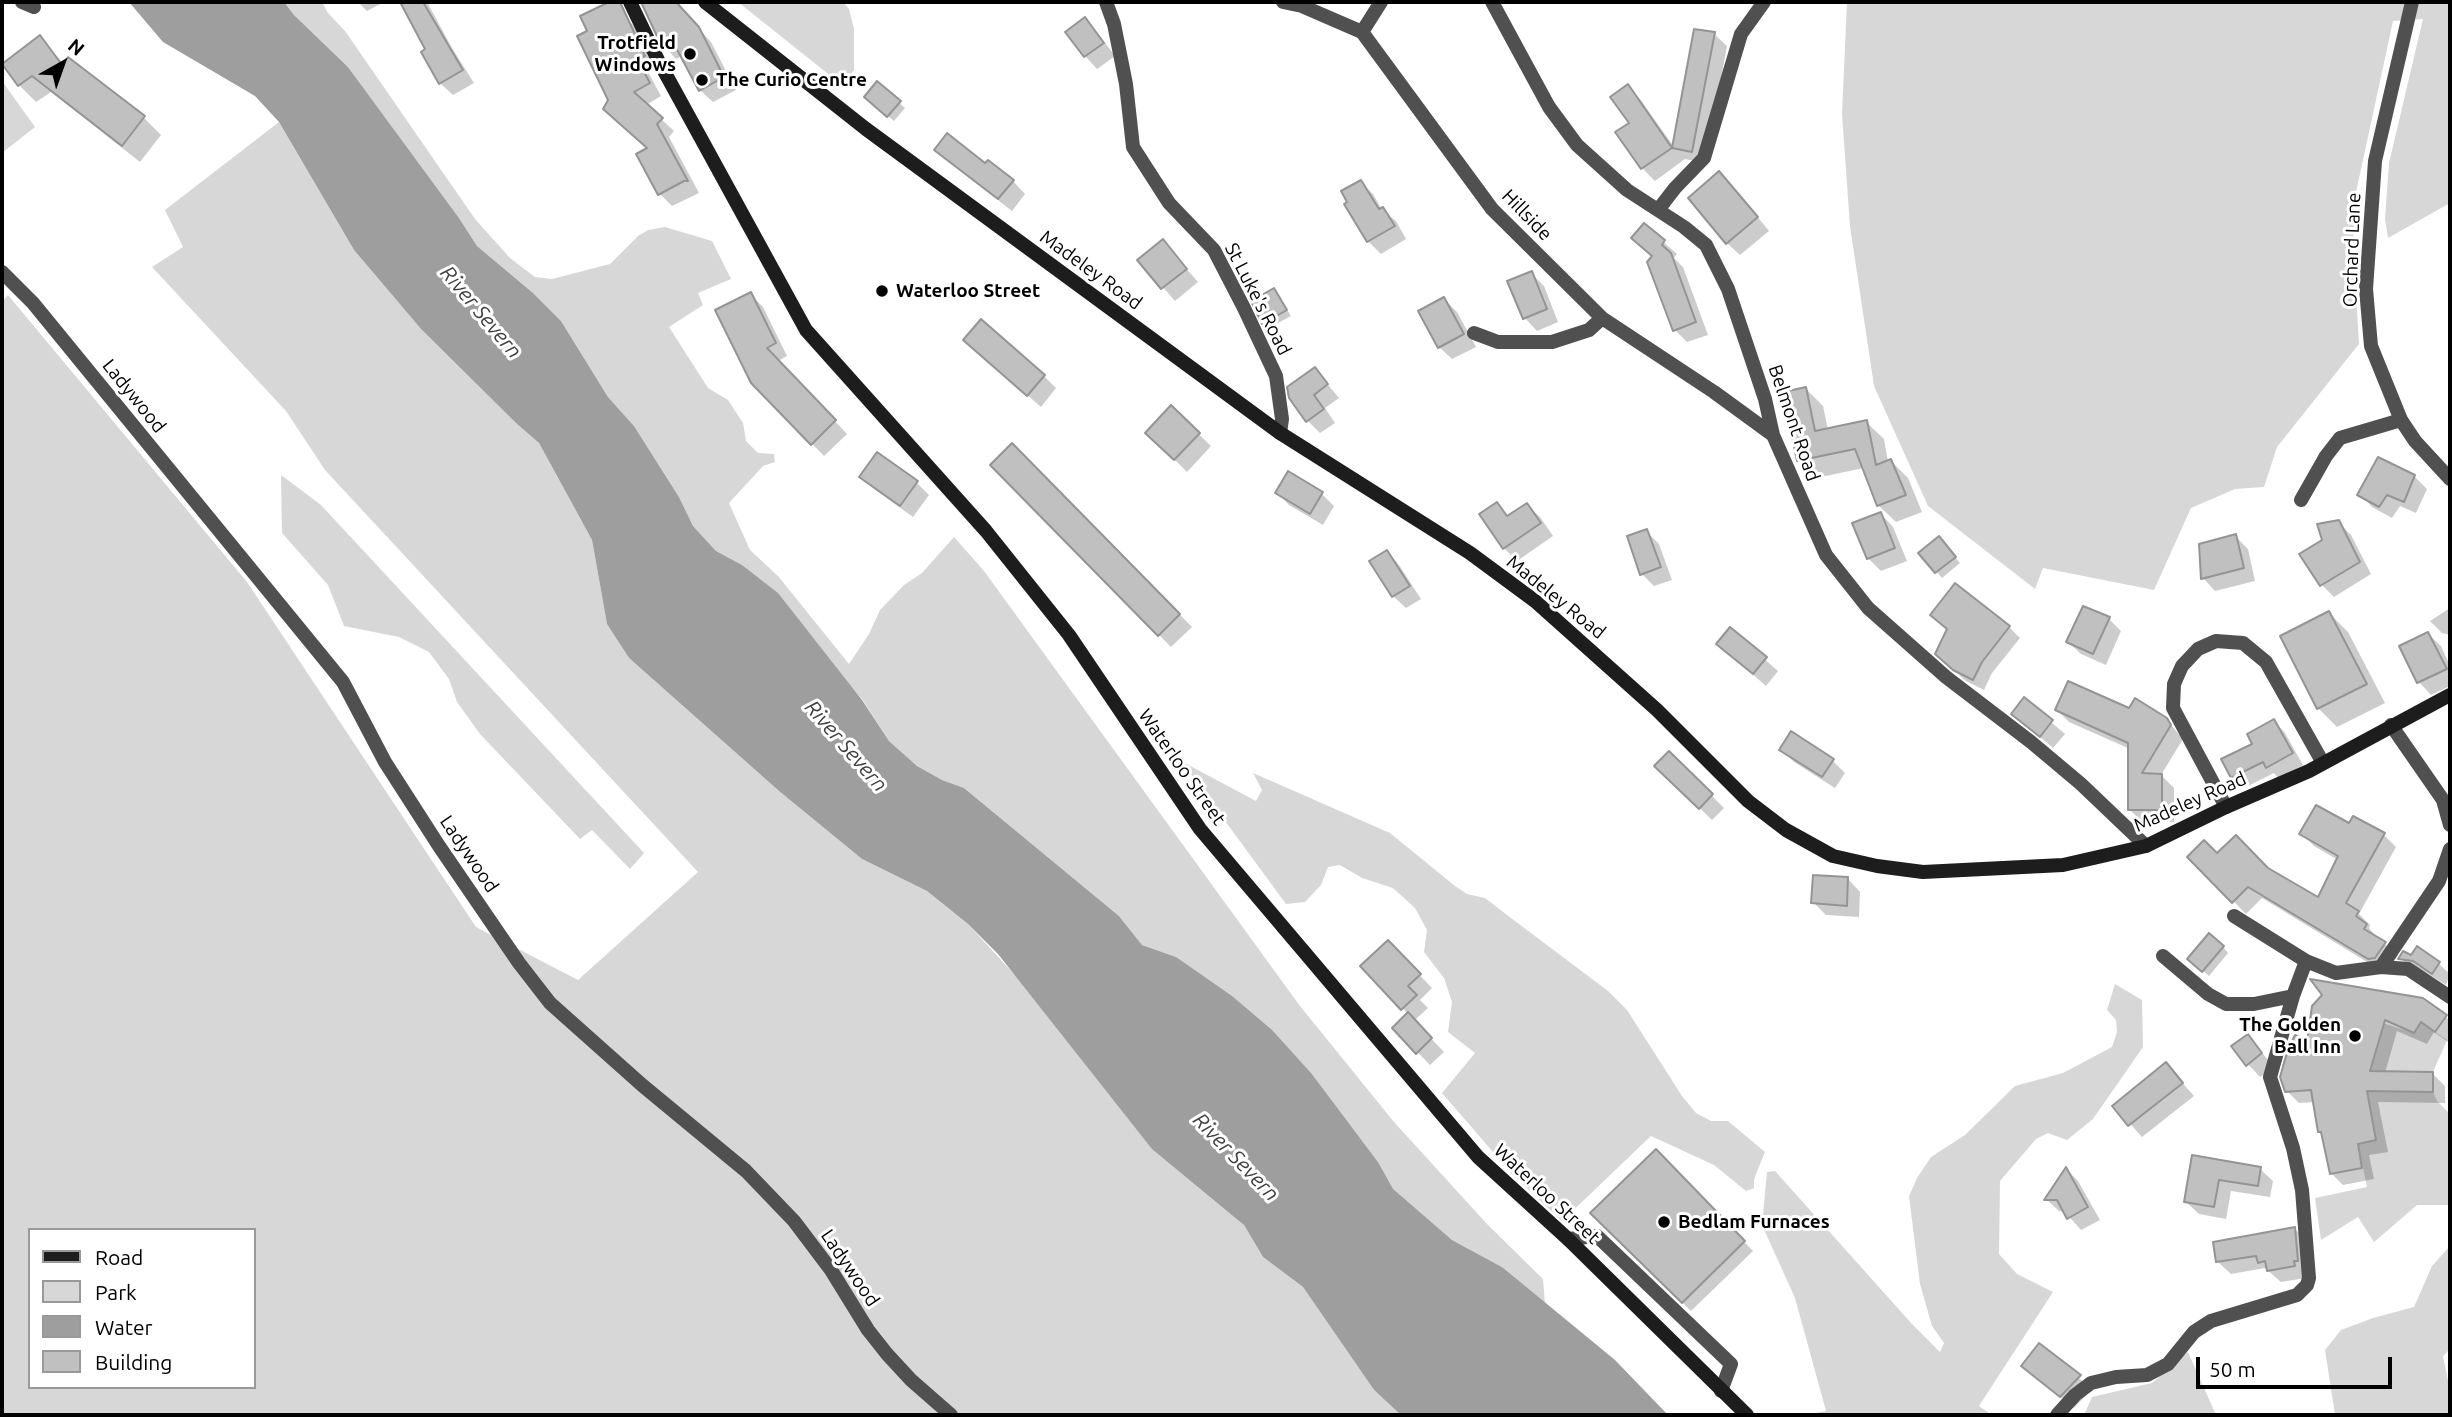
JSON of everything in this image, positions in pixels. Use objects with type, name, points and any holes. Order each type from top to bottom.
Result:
[{"type":"main road","name":"Waterloo Street","points":[[630,2],[658,60],[806,330],[986,531],[1069,635],[1199,829],[1478,1157],[1568,1239],[1747,1415]]},
{"type":"main road","name":"Madeley Road","points":[[705,2],[866,129],[1280,432],[1469,553],[1535,601],[1657,710],[1748,801],[1786,830],[1833,856],[1877,866],[1923,872],[2063,865],[2146,846],[2323,763],[2450,695]]},
{"type":"street","name":"St Luke's Road","points":[[1106,2],[1114,24],[1126,84],[1133,146],[1168,203],[1214,250],[1244,308],[1276,376],[1282,419],[1280,432]]},
{"type":"street","points":[[1283,2],[1302,6],[1362,32],[1381,2]]},
{"type":"street","name":"Belmont Road","points":[[1492,2],[1559,124],[1577,145],[1626,190],[1702,239],[1728,289],[1761,387],[1773,435],[1826,555],[1868,608],[1946,677],[2081,784],[2146,846]]},
{"type":"street","points":[[1658,210],[1704,158],[1741,34],[1764,2]]},
{"type":"street","name":"Orchard Lane","points":[[2412,2],[2375,161],[2366,289],[2371,346],[2401,420],[2415,441],[2450,479]]},
{"type":"street","name":"Hillside","points":[[1362,32],[1492,209],[1602,318],[1714,392],[1773,435]]},
{"type":"street","name":"Ladywood","points":[[2,272],[33,303],[336,673],[367,724],[385,762],[432,835],[519,963],[550,1003],[642,1085],[746,1171],[802,1231],[887,1354],[911,1380],[951,1415]]},
{"type":"street","points":[[1474,333],[1498,342],[1552,342],[1589,330],[1602,318]]},
{"type":"street","points":[[2301,500],[2326,456],[2340,438],[2401,420]]},
{"type":"street","points":[[2226,807],[2173,708],[2174,684],[2182,666],[2198,649],[2216,641],[2243,643],[2266,662],[2323,763]]},
{"type":"street","points":[[2391,725],[2446,798],[2450,825]]},
{"type":"street","points":[[2381,967],[2439,881],[2450,849]]},
{"type":"street","points":[[2234,916],[2306,961],[2336,972],[2381,967],[2408,970],[2450,997]]},
{"type":"street","points":[[2163,956],[2208,994],[2226,1004],[2254,1004],[2293,996]]},
{"type":"street","points":[[2057,1415],[2075,1395],[2091,1383],[2116,1377],[2147,1375],[2168,1364],[2194,1332],[2211,1321],[2297,1295],[2307,1285],[2309,1278],[2302,1190],[2293,1148],[2270,1077],[2306,961]]},
{"type":"street","points":[[1568,1239],[1597,1236],[1731,1364],[1721,1391]]},
{"type":"green space","points":[[284,2],[322,2],[475,219],[510,258],[535,277],[552,279],[610,264],[638,236],[648,230],[665,227],[712,241],[731,279],[698,293],[703,305],[669,327],[708,388],[728,400],[743,423],[746,441],[758,453],[774,454],[775,462],[763,466],[729,503],[750,550],[778,576],[849,664],[869,634],[880,610],[904,585],[922,573],[954,537],[984,571],[1300,1006],[1394,1122],[1487,1224],[1543,1279],[1545,1304],[1502,1267],[1452,1240],[1392,1189],[1378,1162],[1353,1129],[1176,957],[1142,945],[1119,916],[964,788],[917,766],[889,741],[862,699],[742,565],[716,551],[693,526],[679,497],[634,426],[608,397],[561,321],[533,293],[477,246],[348,67]]},
{"type":"green space","points":[[738,2],[843,2],[849,9],[854,29],[854,70],[842,85]]},
{"type":"green space","points":[[1847,2],[2450,2],[2450,203],[2388,238],[2385,219],[2389,163],[2423,19],[2393,21],[2355,197],[2353,245],[2359,344],[2277,447],[2264,487],[2235,489],[2191,508],[2154,590],[2043,568],[2035,589],[1928,506],[1874,386],[1850,226],[1842,114]]},
{"type":"green space","points":[[2,81],[35,127],[2,153]]},
{"type":"green space","points":[[279,122],[354,250],[421,329],[539,443],[592,540],[607,624],[629,658],[779,791],[862,859],[927,891],[968,924],[1244,1225],[1263,1257],[1303,1287],[1374,1390],[1401,1415],[2,1415],[2,302],[8,295],[247,582],[476,927],[578,980],[698,872],[325,470],[286,411],[152,267],[183,247],[165,210]]},
{"type":"green space","points":[[281,475],[321,505],[644,853],[630,869],[592,830],[580,839],[480,734],[457,702],[449,679],[429,652],[399,637],[344,626],[328,585],[282,533]]},
{"type":"green space","points":[[1181,761],[1256,801],[1262,790],[1253,773],[1390,833],[1455,886],[1467,894],[1485,898],[1608,991],[1627,1010],[1682,1096],[1696,1113],[1711,1121],[1728,1121],[1765,1152],[1754,1179],[1754,1188],[1746,1191],[1714,1165],[1651,1136],[1562,1221],[1512,1174],[1442,1093],[1475,1053],[1448,1032],[1452,1002],[1444,978],[1424,952],[1427,930],[1415,908],[1393,888],[1362,878],[1340,865],[1328,867],[1321,885],[1305,902],[1286,904]]},
{"type":"green space","points":[[2115,984],[2142,1000],[2143,1047],[2093,1119],[2067,1140],[2048,1133],[2036,1139],[2000,1181],[1999,1254],[2017,1274],[2053,1292],[1979,1406],[1992,1415],[1806,1415],[1826,1411],[1795,1298],[1762,1225],[1767,1172],[1775,1171],[1940,1352],[1944,1343],[1932,1326],[1920,1284],[1909,1196],[1917,1178],[1931,1157],[1965,1135],[2015,1086],[2063,1073],[2112,1047],[2117,1032],[2116,1020],[2107,1010]]},
{"type":"green space","points":[[2374,1020],[2413,1033],[2421,1022],[2447,1040],[2433,1072],[2391,1072],[2391,1091],[2433,1092],[2437,1101],[2450,1114],[2450,1205],[2417,1205],[2374,1242],[2358,1217],[2321,1240],[2315,1198],[2367,1187],[2358,1144],[2376,1140],[2358,1071],[2371,1070],[2374,1057]]},
{"type":"green space","points":[[2450,1246],[2450,1349],[2443,1356],[2450,1391],[2450,1415],[2335,1415],[2325,1350],[2341,1330],[2414,1307],[2432,1266]]},
{"type":"green space","points":[[2188,1352],[2216,1415],[2084,1415],[2092,1397],[2152,1383]]},
{"type":"water","name":"River Severn","points":[[129,2],[284,2],[348,67],[477,246],[533,293],[561,321],[608,397],[634,426],[679,497],[693,526],[716,551],[742,565],[778,593],[862,700],[889,741],[917,766],[964,788],[1119,916],[1142,945],[1176,957],[1232,996],[1272,1030],[1311,1073],[1378,1162],[1393,1189],[1452,1240],[1502,1267],[1615,1360],[1668,1415],[1401,1415],[1374,1390],[1303,1287],[1263,1257],[1244,1225],[1152,1149],[998,954],[968,924],[927,891],[862,859],[779,791],[629,658],[607,624],[592,540],[539,443],[421,329],[354,250],[279,122],[255,96],[163,42]]},
{"type":"building","points":[[400,2],[423,2],[463,70],[439,84],[421,52],[425,49]]},
{"type":"building","points":[[609,2],[620,2],[645,56],[637,59],[650,83],[634,92],[663,118],[657,124],[688,181],[658,195],[636,154],[647,148],[603,109],[608,100],[577,36],[587,31],[580,16]]},
{"type":"building","points":[[641,2],[676,2],[699,27],[724,77],[699,91],[673,42],[662,47]]},
{"type":"building","points":[[1085,17],[1104,43],[1084,57],[1065,32]]},
{"type":"building","points":[[1694,29],[1715,32],[1692,152],[1672,148]]},
{"type":"building","points":[[40,35],[62,65],[68,57],[145,116],[122,146],[32,76],[18,86],[2,64]]},
{"type":"building","points":[[877,81],[901,101],[887,117],[864,97]]},
{"type":"building","points":[[1628,84],[1672,148],[1641,169],[1615,132],[1629,123],[1610,97]]},
{"type":"building","points":[[947,133],[985,163],[988,160],[1014,180],[998,199],[934,150]]},
{"type":"building","points":[[1719,171],[1758,217],[1726,244],[1688,198]]},
{"type":"building","points":[[1361,180],[1379,209],[1383,207],[1395,226],[1367,242],[1344,204],[1347,202],[1341,191]]},
{"type":"building","points":[[1644,223],[1665,240],[1662,245],[1671,253],[1696,322],[1673,331],[1647,262],[1652,256],[1631,238]]},
{"type":"building","points":[[1163,239],[1187,269],[1161,289],[1137,260]]},
{"type":"building","points":[[1532,271],[1547,309],[1523,319],[1507,281]]},
{"type":"building","points":[[1274,288],[1287,310],[1262,324],[1251,301]]},
{"type":"building","points":[[751,292],[776,343],[767,348],[836,420],[811,445],[751,383],[715,310]]},
{"type":"building","points":[[1444,297],[1464,334],[1438,348],[1418,311]]},
{"type":"building","points":[[981,319],[1045,375],[1027,396],[963,340]]},
{"type":"building","points":[[1315,367],[1328,384],[1314,395],[1324,409],[1306,422],[1289,398],[1287,387]]},
{"type":"building","points":[[1806,387],[1815,431],[1867,420],[1876,465],[1891,459],[1906,495],[1877,506],[1855,449],[1797,461],[1783,392]]},
{"type":"building","points":[[1171,405],[1200,433],[1174,460],[1145,433]]},
{"type":"building","points":[[1012,443],[1180,614],[1158,636],[990,465]]},
{"type":"building","points":[[877,452],[918,481],[900,506],[859,477]]},
{"type":"building","points":[[2378,457],[2415,475],[2404,502],[2387,495],[2379,507],[2357,495]]},
{"type":"building","points":[[1288,471],[1323,492],[1310,514],[1275,493]]},
{"type":"building","points":[[1497,502],[1507,516],[1527,503],[1541,523],[1503,549],[1479,514]]},
{"type":"building","points":[[1881,512],[1895,548],[1867,559],[1852,523]]},
{"type":"building","points":[[2339,520],[2360,562],[2320,586],[2299,554],[2322,540],[2317,524]]},
{"type":"building","points":[[1647,529],[1661,567],[1640,575],[1627,536]]},
{"type":"building","points":[[2236,534],[2244,568],[2201,579],[2199,544]]},
{"type":"building","points":[[1939,536],[1956,557],[1935,573],[1918,553]]},
{"type":"building","points":[[1387,550],[1410,586],[1392,597],[1369,561]]},
{"type":"building","points":[[1955,583],[2010,626],[1982,662],[1973,680],[1953,670],[1935,654],[1947,629],[1930,615]]},
{"type":"building","points":[[2083,606],[2110,617],[2093,654],[2066,642]]},
{"type":"building","points":[[2329,611],[2367,684],[2317,709],[2280,636]]},
{"type":"building","points":[[1730,627],[1767,657],[1753,674],[1716,644]]},
{"type":"building","points":[[2428,632],[2447,669],[2417,683],[2399,646]]},
{"type":"building","points":[[2068,681],[2129,708],[2135,698],[2167,718],[2171,725],[2142,773],[2162,774],[2162,810],[2128,810],[2128,743],[2055,710]]},
{"type":"building","points":[[2024,697],[2053,720],[2040,737],[2011,714]]},
{"type":"building","points":[[2274,719],[2293,753],[2266,768],[2263,762],[2231,778],[2221,759],[2252,744],[2247,734]]},
{"type":"building","points":[[1791,731],[1834,759],[1822,777],[1779,750]]},
{"type":"building","points":[[1669,751],[1713,794],[1699,809],[1654,766]]},
{"type":"building","points":[[2316,805],[2349,823],[2353,816],[2385,833],[2346,903],[2359,911],[2356,916],[2367,924],[2364,929],[2386,942],[2375,958],[2368,959],[2248,887],[2232,903],[2187,857],[2204,840],[2217,853],[2236,835],[2268,868],[2318,897],[2338,856],[2299,834]]},
{"type":"building","points":[[1813,875],[1848,877],[1847,906],[1811,903]]},
{"type":"building","points":[[2209,933],[2224,946],[2202,972],[2187,959]]},
{"type":"building","points":[[1388,940],[1421,974],[1408,986],[1417,995],[1401,1010],[1360,966]]},
{"type":"building","points":[[2417,946],[2440,962],[2432,974],[2413,961],[2398,959],[2403,951],[2411,955]]},
{"type":"building","points":[[2310,979],[2423,998],[2447,1015],[2435,1032],[2421,1022],[2414,1033],[2385,1020],[2370,1071],[2433,1072],[2433,1092],[2367,1091],[2376,1140],[2358,1144],[2362,1168],[2330,1174],[2321,1132],[2318,1132],[2311,1090],[2285,1092],[2280,1077],[2295,1035],[2307,1041],[2312,1006],[2322,995]]},
{"type":"building","points":[[1408,1012],[1432,1038],[1416,1054],[1392,1028]]},
{"type":"building","points":[[2248,1034],[2262,1053],[2246,1066],[2231,1046]]},
{"type":"building","points":[[2166,1062],[2183,1083],[2128,1126],[2112,1106]]},
{"type":"building","points":[[1656,1149],[1745,1241],[1682,1303],[1590,1213]]},
{"type":"building","points":[[2192,1155],[2261,1167],[2258,1186],[2219,1180],[2214,1207],[2184,1202]]},
{"type":"building","points":[[2066,1167],[2088,1207],[2067,1219],[2057,1200],[2044,1200]]},
{"type":"building","points":[[2295,1227],[2298,1261],[2294,1261],[2295,1266],[2267,1271],[2265,1261],[2258,1263],[2256,1256],[2216,1262],[2213,1242]]},
{"type":"building","points":[[2039,1343],[2081,1375],[2060,1397],[2021,1366]]},
{"type":"place","name":"Trotfield Windows","points":[[690,54]]},
{"type":"place","name":"The Curio Centre","points":[[702,80]]},
{"type":"place","name":"Waterloo Street","points":[[882,291]]},
{"type":"place","name":"The Golden Ball Inn","points":[[2355,1036]]},
{"type":"place","name":"Bedlam Furnaces","points":[[1664,1222]]}]
